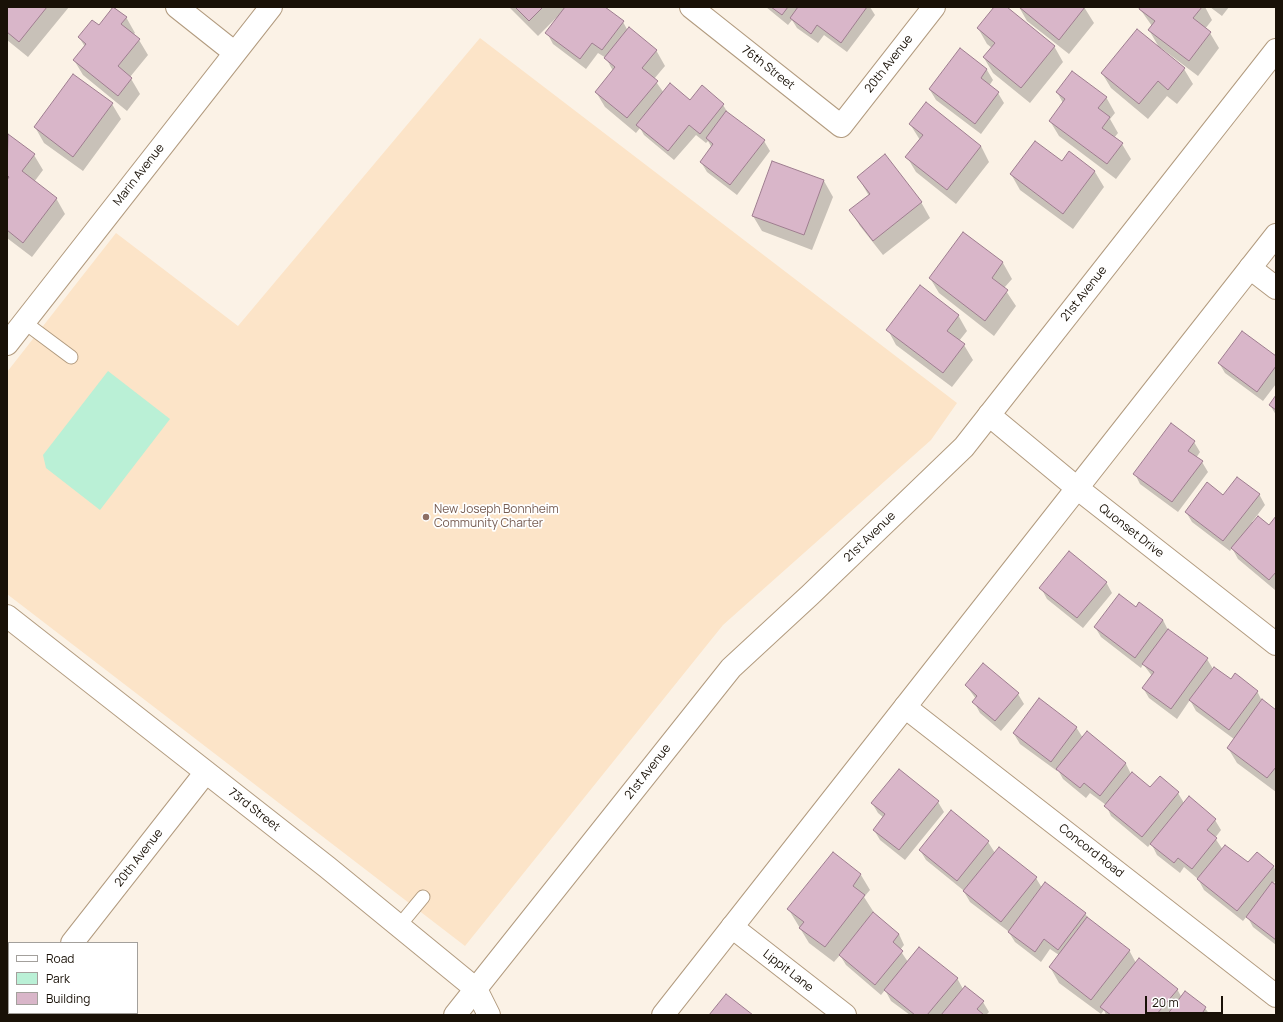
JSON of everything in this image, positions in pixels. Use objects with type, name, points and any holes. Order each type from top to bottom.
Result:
[{"type":"street","points":[[177,7],[235,53]]},
{"type":"street","name":"Marin Avenue","points":[[7,344],[271,7]]},
{"type":"street","name":"76th Street","points":[[691,7],[841,126],[845,121]]},
{"type":"street","name":"20th Avenue","points":[[845,121],[934,7]]},
{"type":"street","name":"21st Avenue","points":[[456,1015],[731,668],[810,595],[964,447],[1276,50]]},
{"type":"street","points":[[663,1015],[1276,235]]},
{"type":"street","points":[[1250,268],[1276,288]]},
{"type":"street","name":"Quonset Drive","points":[[988,415],[1077,488],[1276,644]]},
{"type":"street","name":"73rd Street","points":[[7,616],[206,772],[476,989],[489,1015]]},
{"type":"street","name":"Concord Road","points":[[905,707],[1276,996]]},
{"type":"street","name":"20th Avenue","points":[[73,942],[206,772]]},
{"type":"street","name":"Lippit Lane","points":[[732,927],[844,1015]]},
{"type":"lane","points":[[24,322],[71,357]]},
{"type":"lane","points":[[399,926],[423,897]]},
{"type":"shaded area","name":"New Joseph Bonnheim Community Charter","points":[[480,38],[957,403],[931,440],[723,625],[465,946],[7,594],[7,372],[116,233],[238,326]]},
{"type":"green space","points":[[108,371],[170,419],[100,510],[46,468],[43,455]]},
{"type":"building","points":[[7,7],[47,7],[19,42],[7,32]]},
{"type":"building","points":[[113,7],[127,17],[121,24],[140,39],[118,66],[132,78],[118,96],[73,60],[86,44],[78,37],[92,20],[99,25]]},
{"type":"building","points":[[515,7],[543,7],[529,21]]},
{"type":"building","points":[[565,7],[605,7],[624,21],[602,50],[592,43],[580,59],[545,33]]},
{"type":"building","points":[[771,7],[788,7],[782,15]]},
{"type":"building","points":[[798,7],[867,7],[841,43],[817,25],[811,34],[790,18]]},
{"type":"building","points":[[994,7],[1007,7],[1055,46],[1021,88],[983,57],[995,43],[977,28]]},
{"type":"building","points":[[1019,7],[1085,7],[1059,40]]},
{"type":"building","points":[[1140,7],[1202,7],[1193,18],[1211,32],[1189,61],[1148,30],[1155,21],[1139,9]]},
{"type":"building","points":[[629,27],[657,50],[642,68],[658,81],[627,118],[595,92],[615,67],[604,58]]},
{"type":"building","points":[[1137,29],[1185,68],[1168,90],[1158,81],[1139,104],[1101,73]]},
{"type":"building","points":[[960,48],[987,69],[981,78],[999,92],[975,124],[929,89]]},
{"type":"building","points":[[1072,71],[1107,97],[1098,108],[1110,117],[1102,128],[1123,143],[1107,164],[1049,121],[1065,99],[1056,92]]},
{"type":"building","points":[[73,74],[113,103],[73,157],[34,127]]},
{"type":"building","points":[[670,83],[690,100],[702,85],[724,104],[700,134],[689,125],[668,151],[636,125]]},
{"type":"building","points":[[926,102],[981,146],[947,190],[905,157],[923,135],[909,124]]},
{"type":"building","points":[[726,111],[765,140],[730,185],[700,162],[713,144],[706,138]]},
{"type":"building","points":[[8,134],[35,154],[22,171],[57,198],[23,243],[7,230],[7,180],[9,177],[7,175]]},
{"type":"building","points":[[1035,141],[1062,161],[1069,151],[1095,171],[1063,214],[1010,174]]},
{"type":"building","points":[[885,154],[922,202],[873,241],[849,210],[870,194],[857,177]]},
{"type":"building","points":[[772,161],[824,180],[804,235],[752,216]]},
{"type":"building","points":[[963,232],[1003,262],[992,278],[1008,290],[985,321],[929,278]]},
{"type":"building","points":[[920,285],[959,315],[947,331],[965,344],[943,373],[886,330]]},
{"type":"building","points":[[1242,331],[1276,356],[1276,366],[1257,392],[1218,363]]},
{"type":"building","points":[[1276,395],[1276,410],[1269,405]]},
{"type":"building","points":[[1171,423],[1195,441],[1188,451],[1203,461],[1172,502],[1133,474]]},
{"type":"building","points":[[1237,477],[1260,494],[1223,541],[1185,512],[1207,482],[1223,495]]},
{"type":"building","points":[[1258,516],[1269,525],[1276,516],[1276,572],[1269,580],[1231,548]]},
{"type":"building","points":[[1069,551],[1107,582],[1077,618],[1039,588]]},
{"type":"building","points":[[1119,594],[1136,607],[1139,602],[1163,620],[1135,658],[1094,627]]},
{"type":"building","points":[[1168,629],[1208,658],[1171,709],[1142,688],[1154,672],[1142,664]]},
{"type":"building","points":[[983,663],[1019,693],[995,721],[972,702],[977,696],[965,685]]},
{"type":"building","points":[[1214,667],[1231,679],[1235,673],[1258,691],[1229,730],[1189,700]]},
{"type":"building","points":[[1039,698],[1077,727],[1051,762],[1013,733]]},
{"type":"building","points":[[1262,699],[1276,710],[1276,767],[1267,778],[1227,748]]},
{"type":"building","points":[[1087,731],[1126,763],[1100,796],[1084,783],[1080,788],[1056,769]]},
{"type":"building","points":[[899,769],[939,801],[899,850],[873,830],[885,814],[871,803]]},
{"type":"building","points":[[1132,772],[1150,787],[1160,776],[1179,792],[1142,837],[1104,806]]},
{"type":"building","points":[[1189,796],[1216,819],[1207,830],[1217,838],[1192,869],[1178,858],[1174,863],[1150,844]]},
{"type":"building","points":[[951,810],[989,841],[957,881],[919,850]]},
{"type":"building","points":[[1225,845],[1248,862],[1257,852],[1274,866],[1237,911],[1197,879]]},
{"type":"building","points":[[999,847],[1037,877],[1001,922],[963,891]]},
{"type":"building","points":[[833,852],[861,874],[853,886],[865,895],[825,947],[799,928],[804,922],[787,909]]},
{"type":"building","points":[[1045,882],[1086,913],[1058,950],[1044,939],[1035,952],[1008,932]]},
{"type":"building","points":[[1272,882],[1276,885],[1276,940],[1246,917]]},
{"type":"building","points":[[873,912],[899,934],[893,942],[903,951],[875,985],[839,955]]},
{"type":"building","points":[[1087,917],[1130,950],[1091,1000],[1049,967]]},
{"type":"building","points":[[919,947],[958,978],[927,1015],[915,1015],[884,990]]},
{"type":"building","points":[[1139,958],[1178,989],[1156,1015],[1111,1015],[1100,1007]]},
{"type":"building","points":[[965,986],[984,1001],[977,1009],[984,1015],[941,1015]]},
{"type":"building","points":[[1185,991],[1206,1007],[1203,1012],[1207,1015],[1167,1015]]},
{"type":"building","points":[[726,994],[753,1015],[709,1015]]},
{"type":"place","name":"New Joseph Bonnheim Community Charter","points":[[426,517]]}]
